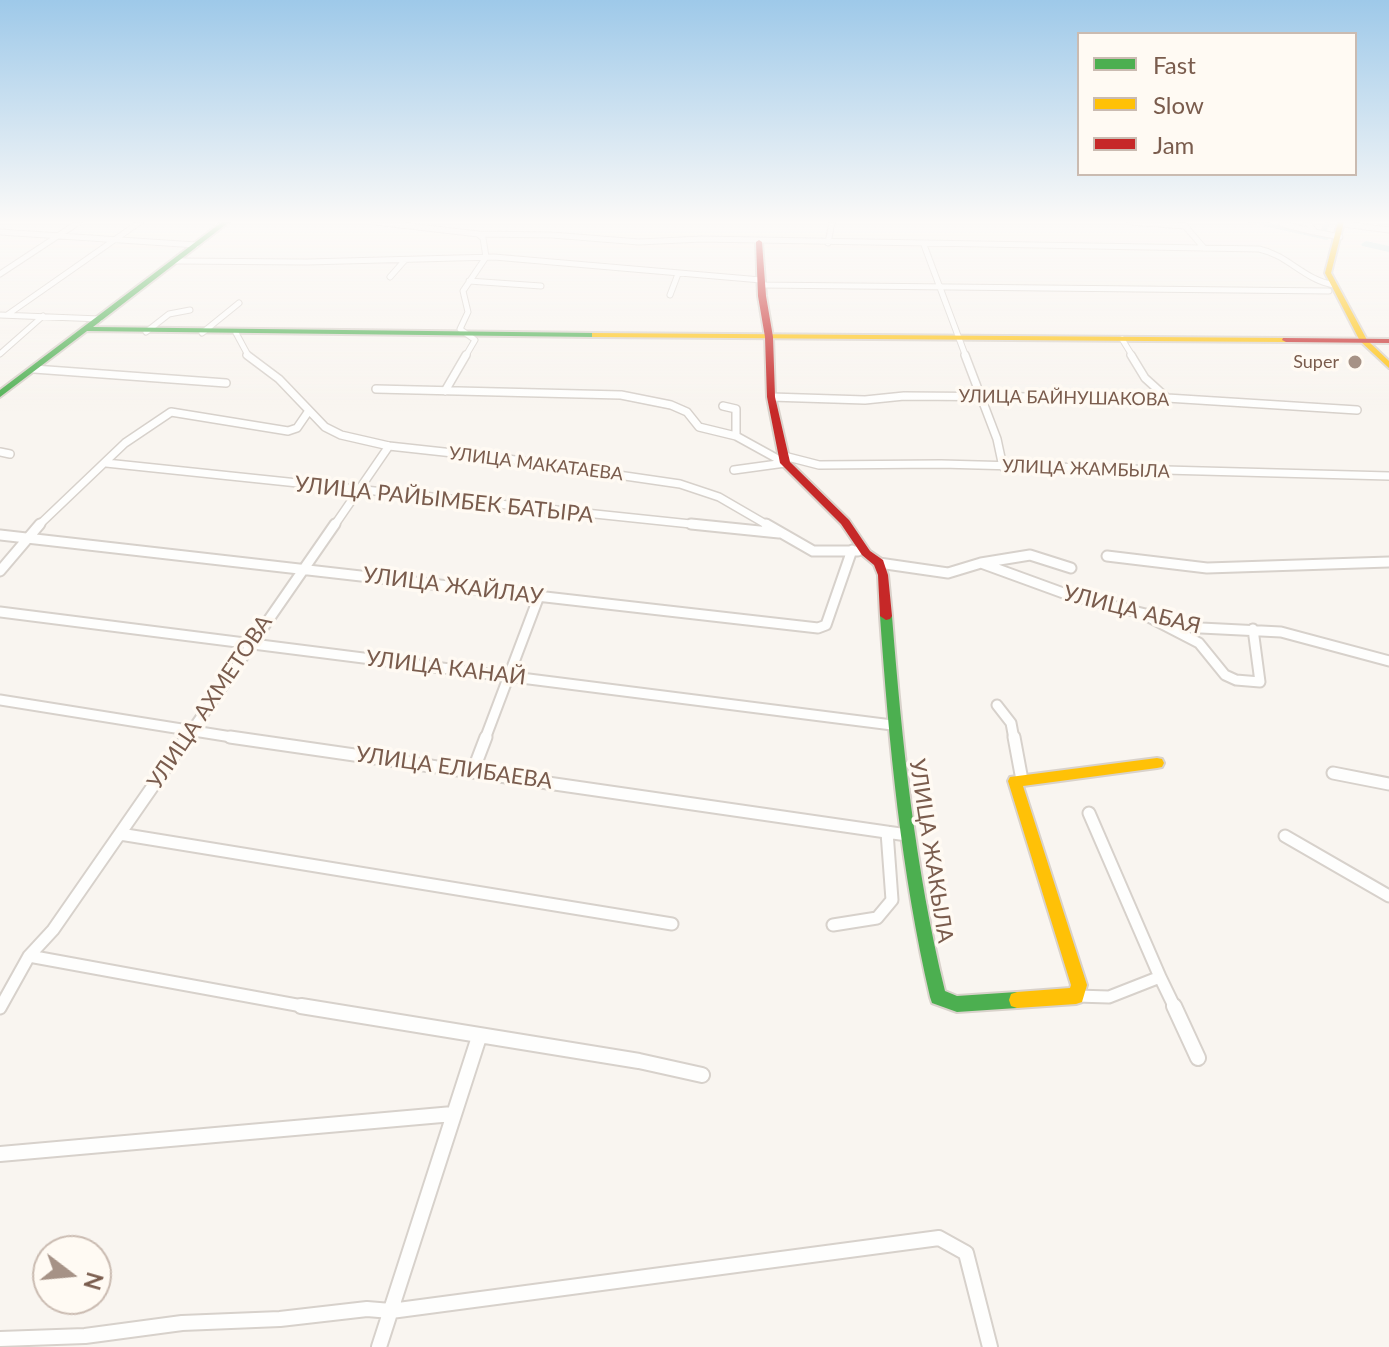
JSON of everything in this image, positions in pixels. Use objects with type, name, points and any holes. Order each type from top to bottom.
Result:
[{"type":"street","points":[[3,315],[47,285]]},
{"type":"street","points":[[0,394],[144,285]]},
{"type":"street","points":[[467,285],[463,291],[470,310],[460,329],[470,337]]},
{"type":"street","points":[[525,285],[541,286]]},
{"type":"street","points":[[670,295],[674,285]]},
{"type":"street","points":[[761,285],[769,337],[771,397],[784,459]]},
{"type":"street","points":[[890,285],[1335,288]]},
{"type":"street","points":[[1325,285],[1335,288]]},
{"type":"street","points":[[1334,285],[1364,341],[1389,366]]},
{"type":"street","points":[[941,286],[997,439],[1003,467]]},
{"type":"street","points":[[202,333],[239,303]]},
{"type":"street","points":[[146,332],[169,314],[190,310]]},
{"type":"street","points":[[3,315],[100,319]]},
{"type":"street","points":[[0,354],[43,316]]},
{"type":"street","points":[[88,329],[470,337],[1389,341]]},
{"type":"street","name":"УЛИЦА МАКАТАЕВА","points":[[236,333],[241,347],[252,361],[279,379],[325,427],[341,435],[389,446],[508,459],[680,484],[719,497],[813,551],[852,550],[866,553]]},
{"type":"street","points":[[445,391],[470,337]]},
{"type":"street","points":[[1122,339],[1145,378],[1167,398]]},
{"type":"street","points":[[34,369],[226,383]]},
{"type":"street","points":[[376,389],[621,395],[671,405],[687,412],[699,427],[712,433],[736,436],[784,459],[845,522],[866,553],[879,563],[948,573],[981,563],[1030,555],[1071,568]]},
{"type":"street","name":"УЛИЦА БАЙНУШАКОВА","points":[[771,397],[865,400],[980,396],[1167,398],[1357,410]]},
{"type":"street","points":[[723,406],[736,409],[736,436]]},
{"type":"street","points":[[0,571],[23,548],[26,538],[162,414],[178,413],[288,431],[297,428],[308,412]]},
{"type":"street","name":"УЛИЦА АХМЕТОВА","points":[[0,1008],[29,956],[53,930],[249,643],[389,446]]},
{"type":"street","points":[[0,452],[10,454]]},
{"type":"street","points":[[734,470],[784,459]]},
{"type":"street","name":"УЛИЦА ЖАМБЫЛА","points":[[784,459],[819,465],[941,464],[1389,476]]},
{"type":"street","name":"УЛИЦА РАЙЫМБЕК БАТЫРА","points":[[106,463],[782,533]]},
{"type":"street","name":"УЛИЦА ЖАЙЛАУ","points":[[0,535],[818,628],[826,625],[832,614],[852,550]]},
{"type":"street","points":[[1107,556],[1207,568],[1389,562]]},
{"type":"street","name":"УЛИЦА ЖАКЫЛА","points":[[879,563],[883,575],[892,725],[921,939],[938,997],[957,1004],[1076,996]]},
{"type":"street","name":"УЛИЦА АБАЯ","points":[[981,563],[1056,591],[1201,628],[1281,632],[1389,661]]},
{"type":"street","points":[[473,771],[539,596]]},
{"type":"street","name":"УЛИЦА КАНАЙ","points":[[0,612],[892,725]]},
{"type":"street","points":[[1141,613],[1158,626],[1197,643],[1228,678],[1260,682],[1253,629]]},
{"type":"street","name":"УЛИЦА ЕЛИБАЕВА","points":[[0,700],[189,731],[907,835]]},
{"type":"street","points":[[997,705],[1011,723],[1022,780]]},
{"type":"street","points":[[1157,763],[1015,781],[1079,985],[1076,996],[1095,1001],[1130,993],[1160,977]]},
{"type":"street","points":[[1333,773],[1389,784]]},
{"type":"street","points":[[1089,813],[1198,1058]]},
{"type":"street","points":[[833,925],[877,918],[892,900],[887,832]]},
{"type":"street","points":[[120,834],[672,924]]},
{"type":"street","points":[[1285,836],[1389,896]]},
{"type":"street","points":[[29,956],[91,970],[479,1037],[639,1061],[702,1075]]},
{"type":"street","points":[[379,1347],[479,1037]]},
{"type":"street","points":[[0,1154],[453,1114]]},
{"type":"street","points":[[0,1339],[85,1336],[182,1323],[280,1319],[367,1309],[391,1311],[939,1238],[966,1253],[990,1347]]},
{"type":"traffic: fast","points":[[0,394],[143,285]]},
{"type":"traffic: fast","points":[[88,329],[595,335]]},
{"type":"traffic: fast","points":[[886,616],[910,856],[938,997],[957,1004],[1017,1000]]},
{"type":"traffic: slow","points":[[1334,285],[1364,341],[1389,366]]},
{"type":"traffic: slow","points":[[595,335],[1286,340]]},
{"type":"traffic: slow","points":[[1017,1000],[1076,996],[1079,985],[1015,781],[1157,763]]},
{"type":"traffic: jam","points":[[761,285],[769,337],[771,397],[785,463],[845,522],[866,553],[879,563],[886,616]]},
{"type":"traffic: jam","points":[[1286,340],[1389,341]]},
{"type":"place","name":"Super","points":[[1355,362]]}]
